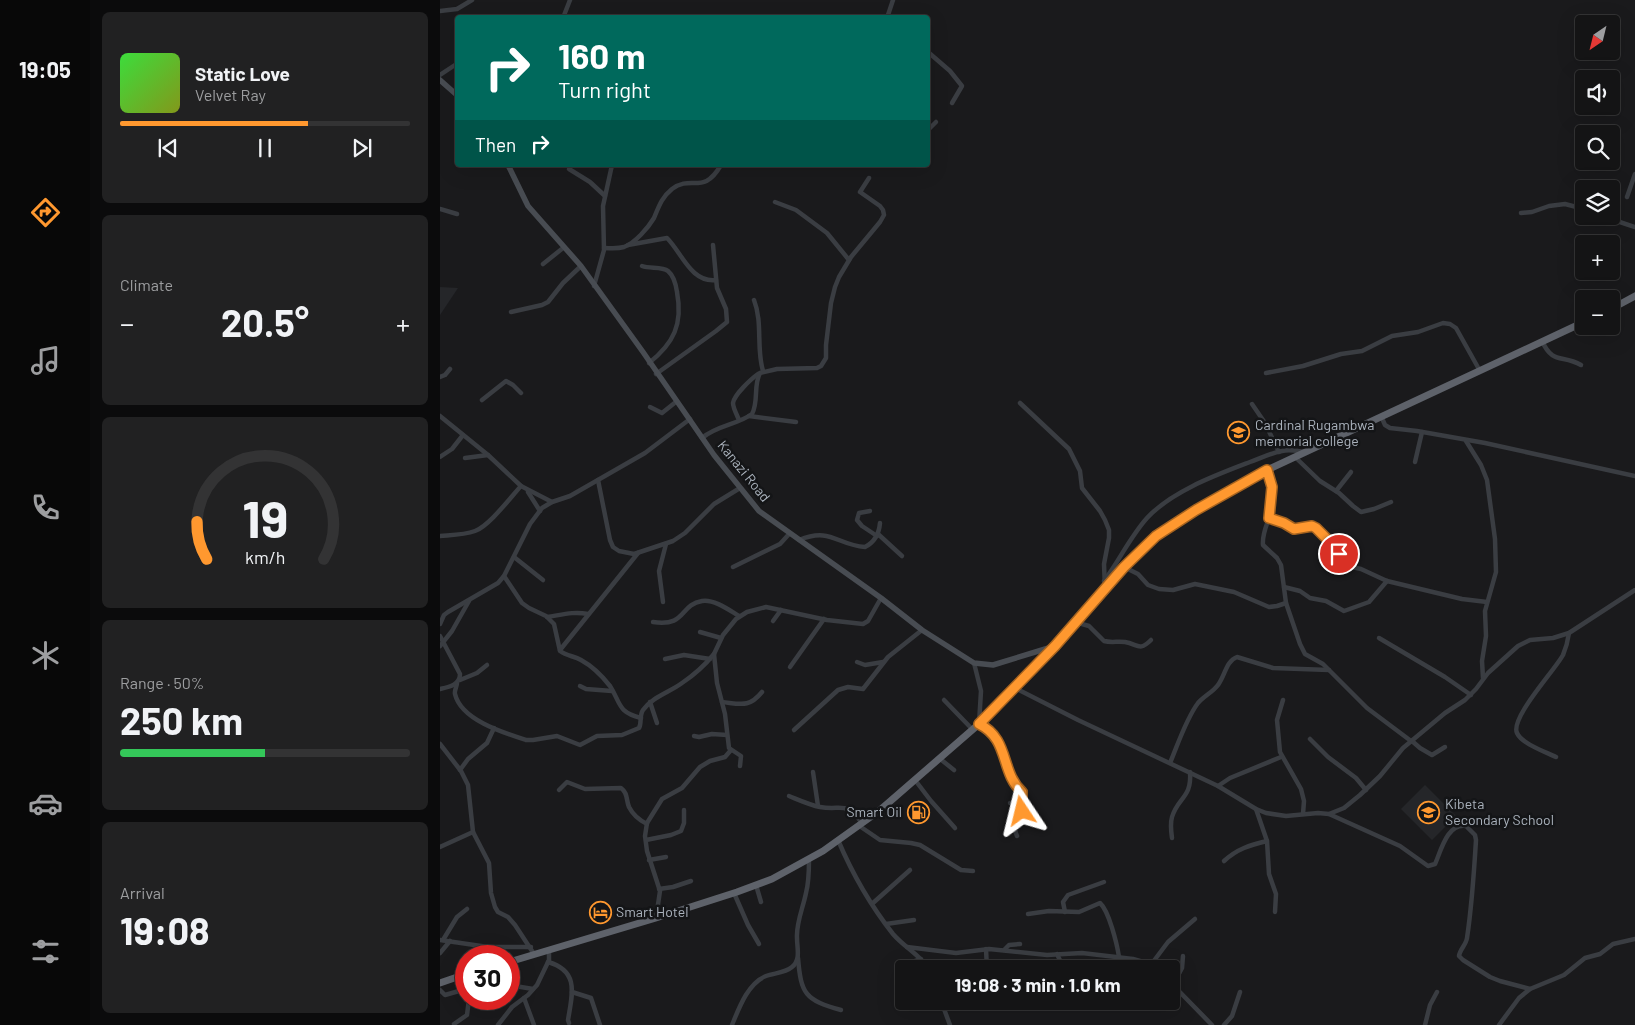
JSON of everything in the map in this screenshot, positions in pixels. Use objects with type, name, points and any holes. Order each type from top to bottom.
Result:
[{"type":"highway","points":[[1620,304],[1635,296]]},
{"type":"highway","points":[[520,957],[532,951],[549,950],[734,893],[772,879],[809,859],[879,810],[973,730],[1055,646],[1104,585],[1156,536],[1174,523],[1213,499],[1267,470],[1575,326]]},
{"type":"highway","points":[[440,983],[455,978]]},
{"type":"main road","points":[[440,80],[455,93]]},
{"type":"main road","name":"Kanazi Road","points":[[509,167],[528,206],[563,248],[581,266],[702,438],[759,511],[881,598],[922,630],[974,663]]},
{"type":"main road","points":[[974,663],[993,665],[1055,646]]},
{"type":"street","points":[[440,11],[457,9],[472,0]]},
{"type":"street","points":[[564,15],[570,0]]},
{"type":"street","points":[[888,15],[893,0]]},
{"type":"street","points":[[930,54],[950,71],[962,86],[952,103]]},
{"type":"street","points":[[440,75],[455,64]]},
{"type":"street","points":[[930,128],[936,122]]},
{"type":"street","points":[[594,286],[604,248],[603,214],[612,167]]},
{"type":"street","points":[[627,246],[648,226],[655,216],[660,202],[674,187],[706,182],[714,176],[720,167]]},
{"type":"street","points":[[569,170],[590,182],[605,196]]},
{"type":"street","points":[[1627,198],[1635,174]]},
{"type":"street","points":[[739,420],[733,404],[734,400],[750,380],[762,372],[777,369],[817,368],[821,366],[826,358],[834,287],[849,260],[884,216],[880,206],[860,192],[869,178]]},
{"type":"street","points":[[775,202],[796,210],[827,233],[849,260]]},
{"type":"street","points":[[1521,213],[1565,204],[1575,207]]},
{"type":"street","points":[[440,209],[457,214]]},
{"type":"street","points":[[1620,223],[1635,228]]},
{"type":"street","points":[[604,248],[618,248],[667,238],[686,264],[698,276],[707,280],[716,280]]},
{"type":"street","points":[[656,374],[727,322],[726,309],[717,288],[713,245]]},
{"type":"street","points":[[543,264],[563,248]]},
{"type":"street","points":[[511,312],[548,302],[581,266]]},
{"type":"street","points":[[642,266],[650,269],[664,269],[670,273],[676,287],[680,317],[672,337],[664,350],[649,362]]},
{"type":"street","points":[[702,438],[709,432],[749,416],[755,409],[757,381],[762,372],[759,318],[754,300]]},
{"type":"street","points":[[1266,373],[1303,366],[1341,354],[1362,351],[1392,336],[1418,332],[1443,323],[1450,324],[1456,328],[1480,370]]},
{"type":"street","points":[[1542,341],[1547,352],[1554,358],[1569,359],[1581,364]]},
{"type":"street","points":[[440,377],[445,375],[450,369]]},
{"type":"street","points":[[482,400],[506,381],[521,393]]},
{"type":"street","points":[[650,407],[662,413],[677,401]]},
{"type":"street","points":[[1020,403],[1069,448],[1080,471],[1082,488],[1100,511],[1109,530],[1104,564],[1104,585]]},
{"type":"street","points":[[1252,404],[1265,423],[1279,452]]},
{"type":"street","points":[[440,416],[488,455],[527,491],[552,502]]},
{"type":"street","points":[[749,416],[796,422]]},
{"type":"street","points":[[1381,416],[1390,428],[1484,443],[1635,476]]},
{"type":"street","points":[[440,624],[442,614],[498,583],[504,576],[530,524],[540,511],[552,502],[570,496],[645,453],[690,419]]},
{"type":"street","points":[[1415,462],[1422,432]]},
{"type":"street","points":[[440,457],[452,449],[463,435]]},
{"type":"street","points":[[1466,441],[1484,471],[1490,493],[1493,517],[1496,572],[1487,602],[1486,636],[1482,662],[1484,669],[1483,680]]},
{"type":"street","points":[[1104,585],[1137,530],[1159,507],[1214,476],[1279,452],[1294,450],[1306,452]]},
{"type":"street","points":[[465,458],[488,455]]},
{"type":"street","points":[[1295,457],[1315,477],[1336,491],[1361,512],[1374,510],[1391,502]]},
{"type":"street","points":[[1267,470],[1272,487],[1269,518],[1262,537],[1262,545],[1281,565],[1286,603],[1305,654],[1324,664],[1367,708],[1417,746],[1432,755],[1445,747]]},
{"type":"street","points":[[1336,491],[1351,472]]},
{"type":"street","points":[[598,480],[610,540],[619,551],[626,554],[638,553],[679,538],[714,504],[740,488]]},
{"type":"street","points":[[440,536],[461,535],[478,530],[521,486]]},
{"type":"street","points":[[527,491],[540,511]]},
{"type":"street","points":[[870,511],[858,513],[857,520],[862,526],[877,535],[902,556]]},
{"type":"street","points":[[1269,518],[1294,529],[1312,526],[1316,528],[1331,544],[1347,566],[1387,581],[1462,599],[1487,602]]},
{"type":"street","points":[[799,540],[811,536],[829,535],[852,545],[865,548],[872,543],[877,535],[880,523]]},
{"type":"street","points":[[733,567],[780,544],[790,533]]},
{"type":"street","points":[[663,602],[659,572],[666,544]]},
{"type":"street","points":[[560,650],[638,553]]},
{"type":"street","points":[[514,557],[543,580]]},
{"type":"street","points":[[1124,567],[1138,574],[1148,585],[1159,590],[1174,590],[1195,584],[1234,592],[1269,607],[1286,603]]},
{"type":"street","points":[[504,576],[522,602],[547,617],[554,624],[560,650],[568,656],[581,660],[588,665],[602,677],[623,709],[641,718]]},
{"type":"street","points":[[1284,588],[1300,591],[1310,598],[1326,600],[1344,611],[1369,602],[1387,581]]},
{"type":"street","points":[[1328,814],[1348,805],[1366,790],[1399,752],[1445,713],[1471,695],[1505,657],[1524,642],[1553,638],[1569,633],[1635,590]]},
{"type":"street","points":[[440,636],[441,644],[457,669],[458,681],[455,694],[460,704],[470,715],[494,728],[526,740],[557,736],[580,745],[597,736],[622,735],[641,727],[641,712],[650,702],[682,683],[710,659],[721,638],[739,616],[766,607],[824,620],[863,624],[871,616],[881,598]]},
{"type":"street","points":[[441,644],[452,631],[470,600]]},
{"type":"street","points":[[654,622],[665,624],[674,622],[689,608],[702,601],[714,603],[739,616]]},
{"type":"street","points":[[773,621],[781,610]]},
{"type":"street","points":[[547,617],[574,612],[588,614]]},
{"type":"street","points":[[790,667],[824,620]]},
{"type":"street","points":[[1075,622],[1089,626],[1104,641],[1124,642],[1138,647],[1146,645],[1151,640]]},
{"type":"street","points":[[794,730],[838,690],[848,687],[864,689],[897,648],[922,630]]},
{"type":"street","points":[[700,632],[721,638]]},
{"type":"street","points":[[1556,757],[1528,744],[1516,732],[1516,728],[1517,722],[1532,697],[1563,654],[1569,633]]},
{"type":"street","points":[[1378,638],[1445,677],[1471,695]]},
{"type":"street","points":[[714,654],[717,683],[727,735],[731,750],[741,756],[740,766]]},
{"type":"street","points":[[665,659],[684,655],[710,659]]},
{"type":"street","points":[[1170,763],[1195,708],[1218,686],[1232,659],[1237,658],[1273,668],[1330,670]]},
{"type":"street","points":[[857,662],[865,665],[884,662]]},
{"type":"street","points":[[974,663],[981,691],[979,724],[999,742],[1014,783],[1022,792],[1022,811],[1016,821],[1015,828],[1017,836]]},
{"type":"street","points":[[440,689],[477,672],[487,664]]},
{"type":"street","points":[[580,686],[612,691]]},
{"type":"street","points":[[1015,688],[1218,786],[1256,809],[1266,813],[1286,816],[1328,814],[1400,846],[1430,867],[1435,864],[1445,841],[1453,829],[1462,826],[1471,830],[1476,840],[1473,872],[1474,893],[1467,937],[1459,956],[1495,979],[1530,989]]},
{"type":"street","points":[[722,702],[749,703],[762,692]]},
{"type":"street","points":[[944,700],[973,730]]},
{"type":"street","points":[[1283,700],[1278,720],[1281,757],[1301,789],[1304,801],[1303,814]]},
{"type":"street","points":[[650,702],[658,723]]},
{"type":"street","points":[[460,770],[468,759],[487,743],[494,728]]},
{"type":"street","points":[[694,736],[727,735]]},
{"type":"street","points":[[1310,739],[1337,765],[1356,778],[1366,790]]},
{"type":"street","points":[[440,744],[465,777],[469,790],[473,832],[489,864],[491,893],[495,907],[498,912],[511,920],[532,951]]},
{"type":"street","points":[[656,918],[660,898],[659,889],[649,860],[646,840],[647,824],[662,799],[682,788],[700,767],[710,761],[725,757],[731,750]]},
{"type":"street","points":[[1218,786],[1230,778],[1281,757]]},
{"type":"street","points":[[939,758],[954,770]]},
{"type":"street","points":[[813,772],[818,806]]},
{"type":"street","points":[[1172,838],[1171,822],[1173,814],[1190,789],[1190,772]]},
{"type":"street","points":[[915,780],[955,828]]},
{"type":"street","points":[[559,790],[567,782],[585,788],[621,788],[626,792],[632,813],[647,824]]},
{"type":"street","points":[[790,796],[818,806],[847,808],[856,815],[860,824],[880,840],[911,842],[920,845],[962,870],[974,871]]},
{"type":"street","points":[[1010,803],[1022,799]]},
{"type":"street","points":[[1256,809],[1267,841],[1269,874],[1276,894],[1275,912]]},
{"type":"street","points":[[646,840],[671,836],[681,831],[684,823],[684,810]]},
{"type":"street","points":[[440,847],[473,832]]},
{"type":"street","points":[[838,840],[852,871],[886,924],[897,938],[921,959]]},
{"type":"street","points":[[1224,861],[1243,847],[1267,841]]},
{"type":"street","points":[[649,860],[666,857]]},
{"type":"street","points":[[809,859],[809,877],[796,937],[800,978],[807,994],[818,1003],[840,1010]]},
{"type":"street","points":[[873,903],[910,870]]},
{"type":"street","points":[[659,889],[674,887],[691,881]]},
{"type":"street","points":[[1065,912],[1063,902],[1068,895],[1104,882]]},
{"type":"street","points":[[756,885],[761,902]]},
{"type":"street","points":[[734,893],[759,944]]},
{"type":"street","points":[[1028,914],[1049,911],[1079,912],[1097,903],[1102,904],[1117,944],[1119,958]]},
{"type":"street","points":[[467,909],[457,917],[442,940],[532,951]]},
{"type":"street","points":[[1156,960],[1168,942],[1195,919]]},
{"type":"street","points":[[886,924],[914,920]]},
{"type":"street","points":[[1500,1025],[1519,998],[1530,989],[1564,975],[1585,958],[1600,954],[1613,944],[1635,939]]},
{"type":"street","points":[[440,953],[450,941]]},
{"type":"street","points":[[1004,950],[1009,946],[1020,944]]},
{"type":"street","points":[[907,947],[956,953],[986,950],[1004,950],[1020,953],[1082,953],[1135,960]]},
{"type":"street","points":[[498,1025],[512,1007],[534,989],[548,962],[549,950]]},
{"type":"street","points":[[986,950],[987,960]]},
{"type":"street","points":[[1057,954],[1060,960]]},
{"type":"street","points":[[732,1025],[743,1000],[756,982],[765,976],[792,967],[798,956]]},
{"type":"street","points":[[1180,971],[1183,956]]},
{"type":"street","points":[[548,962],[559,966],[569,974],[572,992],[569,1023]]},
{"type":"street","points":[[520,987],[534,989]]},
{"type":"street","points":[[440,990],[445,995],[455,992]]},
{"type":"street","points":[[572,992],[591,998],[600,1025]]},
{"type":"street","points":[[1180,992],[1212,1025]]},
{"type":"street","points":[[1224,1025],[1232,1016],[1240,992]]},
{"type":"street","points":[[1424,1025],[1430,1005],[1437,992]]},
{"type":"street","points":[[524,998],[534,1025]]},
{"type":"street","points":[[454,1024],[467,1015],[469,1010]]},
{"type":"street","points":[[944,1010],[950,1025]]},
{"type":"shaded area","points":[[440,287],[458,288],[440,315]]},
{"type":"shaded area","name":"Kibeta Secondary School","points":[[1425,785],[1456,816],[1432,840],[1401,809]]},
{"type":"place","name":"Cardinal Rugambwa memorial college","points":[[1239,433]]},
{"type":"place","name":"Smart Oil","points":[[918,812]]},
{"type":"place","name":"Kibeta Secondary School","points":[[1429,812]]},
{"type":"place","name":"Smart Hotel","points":[[600,912]]},
{"type":"route","points":[[1022,811],[1022,792],[1014,783],[1004,752],[995,736],[979,724],[1055,646],[1104,588],[1156,536],[1231,489],[1267,470],[1272,484],[1269,518],[1297,530],[1312,526],[1316,528],[1339,554]]}]
